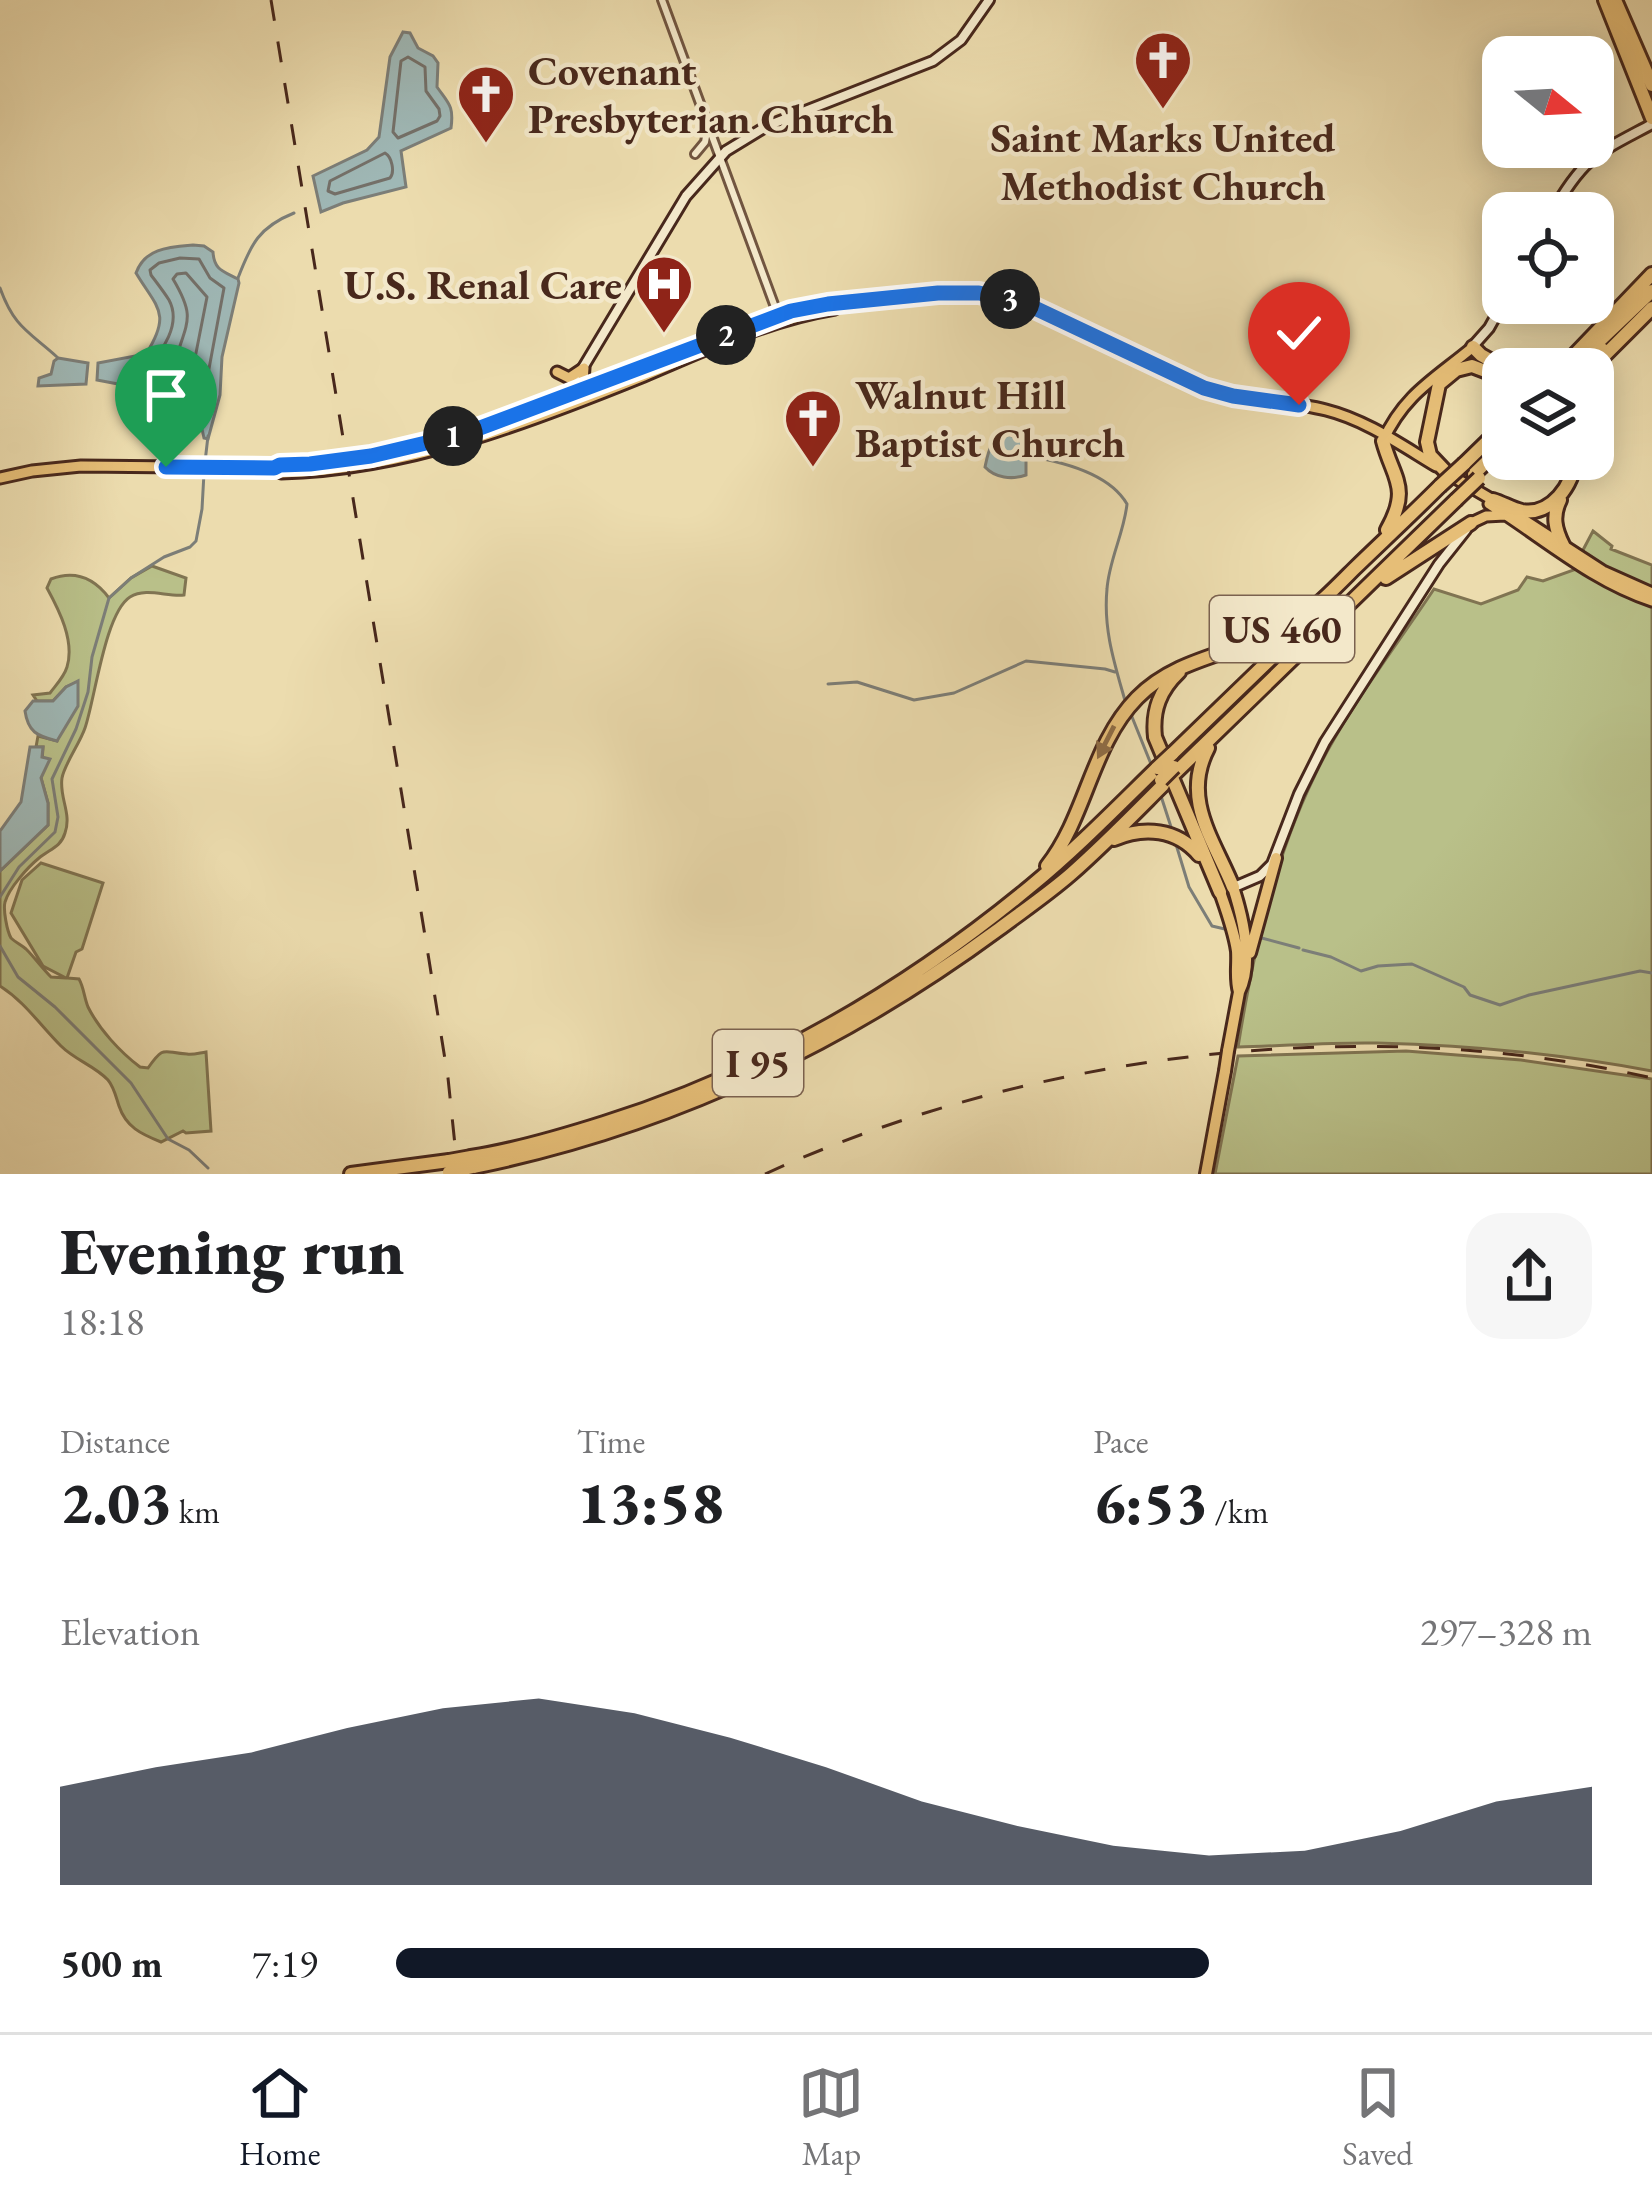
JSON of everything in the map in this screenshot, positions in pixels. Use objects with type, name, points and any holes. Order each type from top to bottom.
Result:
[{"type":"highway","points":[[1605,0],[1652,120]]},
{"type":"highway","points":[[1616,0],[1652,85]]},
{"type":"highway","points":[[1634,46],[1652,97]]},
{"type":"highway","points":[[1597,348],[1652,274]]},
{"type":"highway","points":[[1604,348],[1646,309],[1652,291]]},
{"type":"highway","points":[[1604,348],[1646,309]]},
{"type":"highway","points":[[1473,346],[1482,356]]},
{"type":"highway","points":[[1000,928],[1102,844],[1160,778],[1448,489],[1426,442],[1439,384],[1450,373],[1472,366],[1482,369]]},
{"type":"highway","points":[[1358,565],[1387,530],[1397,506],[1396,473],[1384,438]]},
{"type":"highway","name":"US 460","points":[[1239,992],[1244,986],[1244,931],[1160,754],[1154,731],[1162,692],[1190,664],[1286,627],[1471,471],[1482,456]]},
{"type":"highway","points":[[1471,471],[1482,464]]},
{"type":"highway","name":"US 460","points":[[1206,1174],[1239,992],[1236,944],[1196,787],[1201,761],[1224,727],[1360,595],[1448,489],[1471,471]]},
{"type":"highway","points":[[1493,500],[1524,511],[1545,508],[1570,480]]},
{"type":"highway","points":[[1563,544],[1550,534],[1556,509],[1574,480]]},
{"type":"highway","points":[[1360,595],[1471,523]]},
{"type":"highway","points":[[1012,901],[1061,845],[1116,722],[1150,686],[1190,664]]},
{"type":"highway","points":[[1174,765],[1224,727]]},
{"type":"highway","name":"I 95","points":[[351,1174],[445,1169],[472,1162],[613,1120],[754,1065],[905,981],[1012,901],[1160,778]]},
{"type":"highway","name":"I 95","points":[[472,1162],[540,1153],[633,1126],[753,1078],[874,1014],[1000,928],[1160,778]]},
{"type":"highway","points":[[1102,844],[1133,832],[1167,834],[1194,849],[1223,888]]},
{"type":"highway","points":[[1245,968],[1276,858]]},
{"type":"main road","points":[[567,401],[686,196],[720,157],[767,126],[933,61],[961,40],[989,0]]},
{"type":"main road","points":[[1565,192],[1593,157],[1652,120]]},
{"type":"main road","points":[[567,401],[594,386],[779,318],[970,297],[1046,317],[1208,395],[1353,424],[1384,438],[1505,515],[1550,534]]},
{"type":"main road","points":[[0,478],[76,466],[274,468],[281,473],[392,459],[482,437],[779,318]]},
{"type":"main road","points":[[1384,438],[1414,393],[1473,346],[1491,324]]},
{"type":"main road","points":[[557,372],[567,379],[584,368]]},
{"type":"main road","points":[[584,368],[584,382],[594,386]]},
{"type":"main road","points":[[1384,438],[1448,489],[1493,500],[1550,534],[1600,578],[1626,592],[1652,597]]},
{"type":"main road","points":[[1223,888],[1264,873],[1276,858],[1299,794],[1325,742],[1439,564],[1471,523],[1505,515]]},
{"type":"main road","points":[[1563,544],[1652,597]]},
{"type":"street","points":[[662,0],[779,318]]},
{"type":"street","points":[[695,154],[705,142],[706,121]]},
{"type":"green space","points":[[1593,531],[1611,549],[1652,565],[1652,589],[1584,554]]},
{"type":"green space","points":[[152,566],[186,578],[184,595],[143,593],[121,606],[107,638],[85,728],[62,778],[67,819],[63,838],[19,878],[7,896],[5,910],[11,938],[51,977],[66,978],[43,966],[11,913],[22,880],[41,863],[103,883],[82,949],[76,952],[67,978],[79,979],[98,1024],[140,1067],[148,1068],[165,1052],[206,1052],[211,1131],[183,1131],[161,1142],[130,1125],[108,1080],[67,1051],[0,986],[0,871],[48,825],[41,778],[43,747],[36,747],[38,736],[57,741],[73,684],[53,701],[37,701],[33,695],[50,693],[69,657],[64,626],[47,588],[51,579],[76,576],[97,585],[109,598]]},
{"type":"green space","points":[[1576,569],[1652,604],[1652,1071],[1446,1046],[1238,1047],[1266,908],[1300,808],[1341,728],[1434,589],[1481,604],[1518,590],[1527,577],[1543,581]]},
{"type":"green space","points":[[1406,1051],[1521,1060],[1652,1079],[1652,1174],[1215,1174],[1238,1056]]},
{"type":"water","points":[[403,32],[410,33],[418,48],[438,63],[437,87],[450,106],[451,128],[401,151],[406,187],[321,212],[313,176],[367,150],[379,137],[390,57]]},
{"type":"water","points":[[193,245],[213,252],[217,266],[239,283],[208,439],[202,429],[206,394],[97,380],[98,363],[146,354],[154,340],[159,311],[136,273],[140,265],[159,250]]},
{"type":"water","points":[[58,358],[88,363],[86,384],[38,386],[39,378],[51,374]]},
{"type":"water","points":[[1009,435],[1022,439],[1026,475],[1004,477],[985,467],[991,446]]},
{"type":"water","points":[[78,681],[78,706],[57,741],[35,732],[25,711],[33,701],[53,701]]},
{"type":"water","points":[[30,747],[43,747],[42,757],[50,759],[41,778],[48,825],[0,871],[0,831],[21,802]]},
{"type":"waterway","points":[[238,278],[258,238],[294,213]]},
{"type":"waterway","points":[[0,288],[17,320],[57,357]]},
{"type":"waterway","points":[[205,462],[208,436]]},
{"type":"waterway","points":[[1026,456],[1096,477],[1127,504],[1106,604],[1126,704]]},
{"type":"waterway","points":[[0,897],[19,867],[55,832],[58,817],[52,779],[88,692],[92,657],[109,598],[131,578],[196,541],[204,473]]},
{"type":"waterway","points":[[828,684],[857,682],[914,700],[954,693],[1026,661],[1115,672]]},
{"type":"waterway","points":[[1130,712],[1151,764]]},
{"type":"waterway","points":[[1160,793],[1172,830]]},
{"type":"waterway","points":[[1175,841],[1189,887],[1212,926],[1229,930]]},
{"type":"waterway","points":[[1258,937],[1299,948]]},
{"type":"waterway","points":[[0,946],[18,977],[131,1083],[168,1139],[208,1168]]},
{"type":"waterway","points":[[1303,950],[1361,971],[1412,964],[1464,987],[1470,995],[1500,1005],[1640,971],[1652,973]]},
{"type":"railway","points":[[271,0],[448,1078],[458,1174]]},
{"type":"railway","points":[[765,1174],[868,1132],[976,1098],[1087,1073],[1201,1056],[1316,1047],[1430,1048],[1542,1058],[1652,1078]]},
{"type":"place","name":"Saint Marks United Methodist Church","points":[[1163,111]]},
{"type":"place","name":"Covenant Presbyterian Church","points":[[486,145]]},
{"type":"place","name":"U.S. Renal Care","points":[[664,335]]},
{"type":"place","name":"Walnut Hill Baptist Church","points":[[813,469]]},
{"type":"route","points":[[166,467],[274,468],[388,453],[509,418],[778,315],[828,304],[938,293],[979,293],[1022,302],[1204,388],[1299,405]]}]
